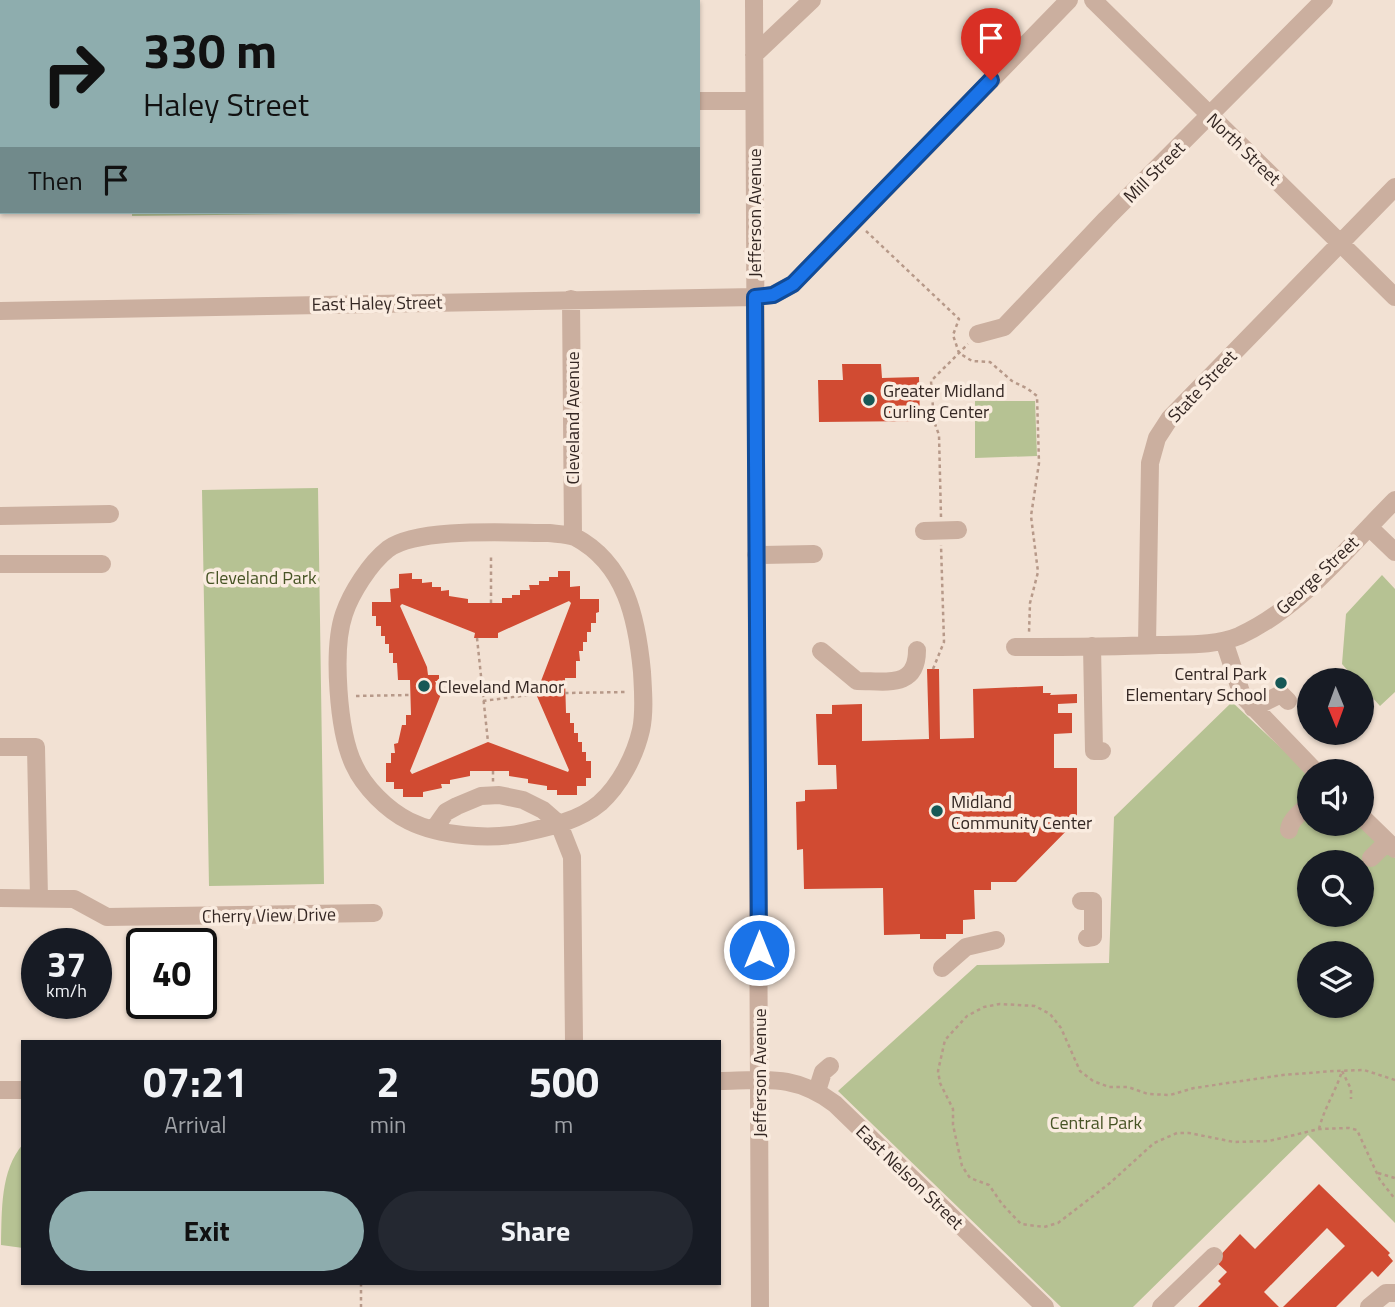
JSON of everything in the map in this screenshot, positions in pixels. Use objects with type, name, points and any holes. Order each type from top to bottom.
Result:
[{"type":"street","name":"Jefferson Avenue","points":[[754,0],[760,1307]]},
{"type":"street","points":[[754,55],[812,0]]},
{"type":"street","name":"East Haley Street","points":[[0,311],[773,295],[793,284],[1069,0]]},
{"type":"street","name":"North Street","points":[[1093,0],[1395,297]]},
{"type":"street","name":"Mill Street","points":[[978,334],[1004,327],[1106,219],[1324,0]]},
{"type":"street","points":[[700,101],[754,101]]},
{"type":"street","name":"State Street","points":[[1147,645],[1150,463],[1157,438],[1170,418],[1395,187]]},
{"type":"street","name":"Cleveland Avenue","points":[[571,299],[573,536]]},
{"type":"street","name":"George Street","points":[[1022,647],[1147,645],[1224,641],[1238,636],[1275,616],[1310,586],[1395,500]]},
{"type":"street","points":[[0,516],[110,514]]},
{"type":"street","points":[[1369,527],[1395,552]]},
{"type":"street","points":[[549,533],[573,536],[599,554],[618,578],[631,602],[639,642],[643,692],[641,729],[631,759],[618,783],[600,803],[575,819],[559,824],[507,836],[482,837],[434,829],[409,821],[387,807],[354,765],[345,738],[340,703],[337,657],[343,614],[366,572],[388,549],[410,539],[433,535],[549,533]]},
{"type":"street","points":[[756,555],[814,554]]},
{"type":"street","points":[[0,565],[102,564]]},
{"type":"street","points":[[1224,641],[1242,695],[1303,759]]},
{"type":"street","points":[[1092,646],[1100,695],[1094,751],[1102,751]]},
{"type":"street","points":[[821,651],[857,681],[895,681],[908,676],[914,670],[917,650]]},
{"type":"street","points":[[1253,708],[1280,694],[1287,701]]},
{"type":"street","points":[[0,747],[36,747],[39,898]]},
{"type":"street","points":[[434,829],[446,811],[481,796],[499,795],[523,800],[543,810],[559,824],[572,857],[574,1040]]},
{"type":"street","points":[[1289,830],[1289,825],[1297,816]]},
{"type":"street","points":[[1374,829],[1391,845],[1374,856]]},
{"type":"street","name":"Cherry View Drive","points":[[0,898],[74,899],[107,917],[374,913]]},
{"type":"street","points":[[1081,901],[1093,901],[1093,937],[1087,938]]},
{"type":"street","points":[[942,968],[966,947],[996,940]]},
{"type":"street","points":[[817,1091],[823,1072],[830,1066]]},
{"type":"street","name":"East Nelson Street","points":[[721,1081],[794,1082],[817,1091],[835,1104],[1045,1307]]},
{"type":"street","points":[[0,1090],[21,1090]]},
{"type":"street","points":[[1161,1307],[1214,1256]]},
{"type":"street","points":[[1369,1307],[1386,1293],[1395,1293]]},
{"type":"path","points":[[866,231],[959,318],[953,335],[959,354],[972,361],[996,365],[1012,381],[1037,396],[1040,463],[1031,516],[1038,572],[1022,647]]},
{"type":"path","points":[[933,669],[944,642],[939,435],[934,421],[931,381],[978,334]]},
{"type":"path","points":[[491,554],[491,603]]},
{"type":"path","points":[[477,638],[488,742]]},
{"type":"path","points":[[439,691],[482,690]]},
{"type":"path","points":[[565,693],[628,692]]},
{"type":"path","points":[[483,701],[536,694]]},
{"type":"path","points":[[356,696],[410,695]]},
{"type":"path","points":[[1395,1080],[1364,1070],[1245,1081],[1194,1088],[1170,1095],[1148,1094],[1128,1087],[1109,1087],[1093,1081],[1080,1071],[1069,1041],[1050,1014],[1035,1006],[1019,1004],[984,1007],[967,1016],[945,1040],[938,1071],[940,1083],[953,1109],[953,1125],[962,1166],[970,1178],[989,1185],[1021,1224],[1044,1227],[1058,1223],[1110,1183],[1154,1143],[1177,1133],[1189,1133],[1220,1141],[1269,1141],[1320,1129],[1357,1130],[1376,1172],[1395,1199]]},
{"type":"path","points":[[1342,1071],[1352,1089],[1351,1099]]},
{"type":"path","points":[[1320,1129],[1342,1071]]},
{"type":"path","points":[[1376,1172],[1395,1178]]},
{"type":"path","points":[[361,1285],[361,1307]]},
{"type":"green space","points":[[132,214],[303,214],[132,216]]},
{"type":"green space","points":[[975,401],[1035,401],[1037,456],[975,458]]},
{"type":"green space","name":"Cleveland Park","points":[[318,488],[324,884],[209,886],[202,490]]},
{"type":"green space","points":[[1382,575],[1395,589],[1395,692],[1380,706],[1374,699],[1374,668],[1346,668],[1342,664],[1346,614]]},
{"type":"green space","name":"Central Park","points":[[1232,702],[1297,763],[1297,836],[1372,836],[1395,858],[1395,1223],[1308,1135],[1133,1307],[1061,1307],[838,1091],[977,965],[1109,963],[1114,817]]},
{"type":"green space","points":[[21,1147],[21,1248],[1,1245],[4,1191],[15,1155]]},
{"type":"building","name":"Greater Midland Curling Center","points":[[842,364],[881,364],[882,378],[919,377],[920,421],[819,422],[818,380],[843,380]]},
{"type":"building","name":"Cleveland Manor","points":[[558,571],[570,571],[570,587],[580,586],[580,599],[599,599],[596,623],[591,623],[587,642],[583,642],[583,651],[579,651],[580,661],[576,661],[576,678],[565,678],[566,713],[570,713],[570,723],[574,723],[578,742],[582,742],[586,761],[591,761],[591,778],[586,778],[586,786],[577,786],[577,795],[557,795],[557,790],[547,790],[547,786],[509,776],[509,771],[470,771],[470,776],[450,780],[450,784],[441,784],[442,788],[423,792],[423,797],[403,797],[403,789],[394,789],[394,782],[386,782],[386,763],[391,763],[391,753],[395,753],[394,744],[398,743],[402,725],[406,725],[406,715],[411,715],[410,680],[398,680],[397,663],[393,663],[393,653],[389,653],[385,636],[381,636],[381,626],[376,626],[376,616],[372,616],[372,602],[391,602],[390,589],[399,588],[399,574],[412,573],[412,579],[422,579],[422,583],[432,582],[432,587],[441,587],[441,591],[449,590],[449,596],[468,599],[468,603],[502,603],[502,598],[520,595],[520,590],[530,590],[529,585],[539,585],[539,581],[558,577]],"holes":[[[569,601],[571,603],[536,694],[568,772],[488,742],[412,774],[410,771],[441,694],[435,681],[439,681],[439,675],[428,675],[400,606],[402,604],[475,633],[474,638],[498,638],[498,633]]]},
{"type":"building","name":"Midland Community Center","points":[[927,669],[939,669],[940,739],[974,738],[973,689],[1043,686],[1043,693],[1051,693],[1050,695],[1077,694],[1077,703],[1058,704],[1058,713],[1072,713],[1072,733],[1054,734],[1054,768],[1077,768],[1077,820],[1016,882],[991,882],[991,890],[974,890],[975,919],[963,920],[963,934],[946,934],[946,939],[920,939],[920,934],[884,935],[883,888],[804,889],[803,849],[797,850],[796,802],[805,801],[805,790],[837,789],[836,765],[818,765],[816,714],[832,714],[832,705],[862,704],[862,741],[929,739]]},
{"type":"building","points":[[1319,1184],[1390,1253],[1388,1255],[1393,1261],[1378,1277],[1372,1271],[1336,1307],[1283,1307],[1345,1246],[1327,1228],[1264,1292],[1279,1307],[1198,1307],[1221,1284],[1218,1281],[1227,1272],[1215,1261],[1240,1234],[1255,1249]]},
{"type":"place","name":"Greater Midland Curling Center","points":[[869,400]]},
{"type":"place","name":"Central Park Elementary School","points":[[1281,683]]},
{"type":"place","name":"Cleveland Manor","points":[[424,686]]},
{"type":"place","name":"Midland Community Center","points":[[937,811]]},
{"type":"route","points":[[759,950],[755,297],[773,295],[793,284],[991,80]]}]
